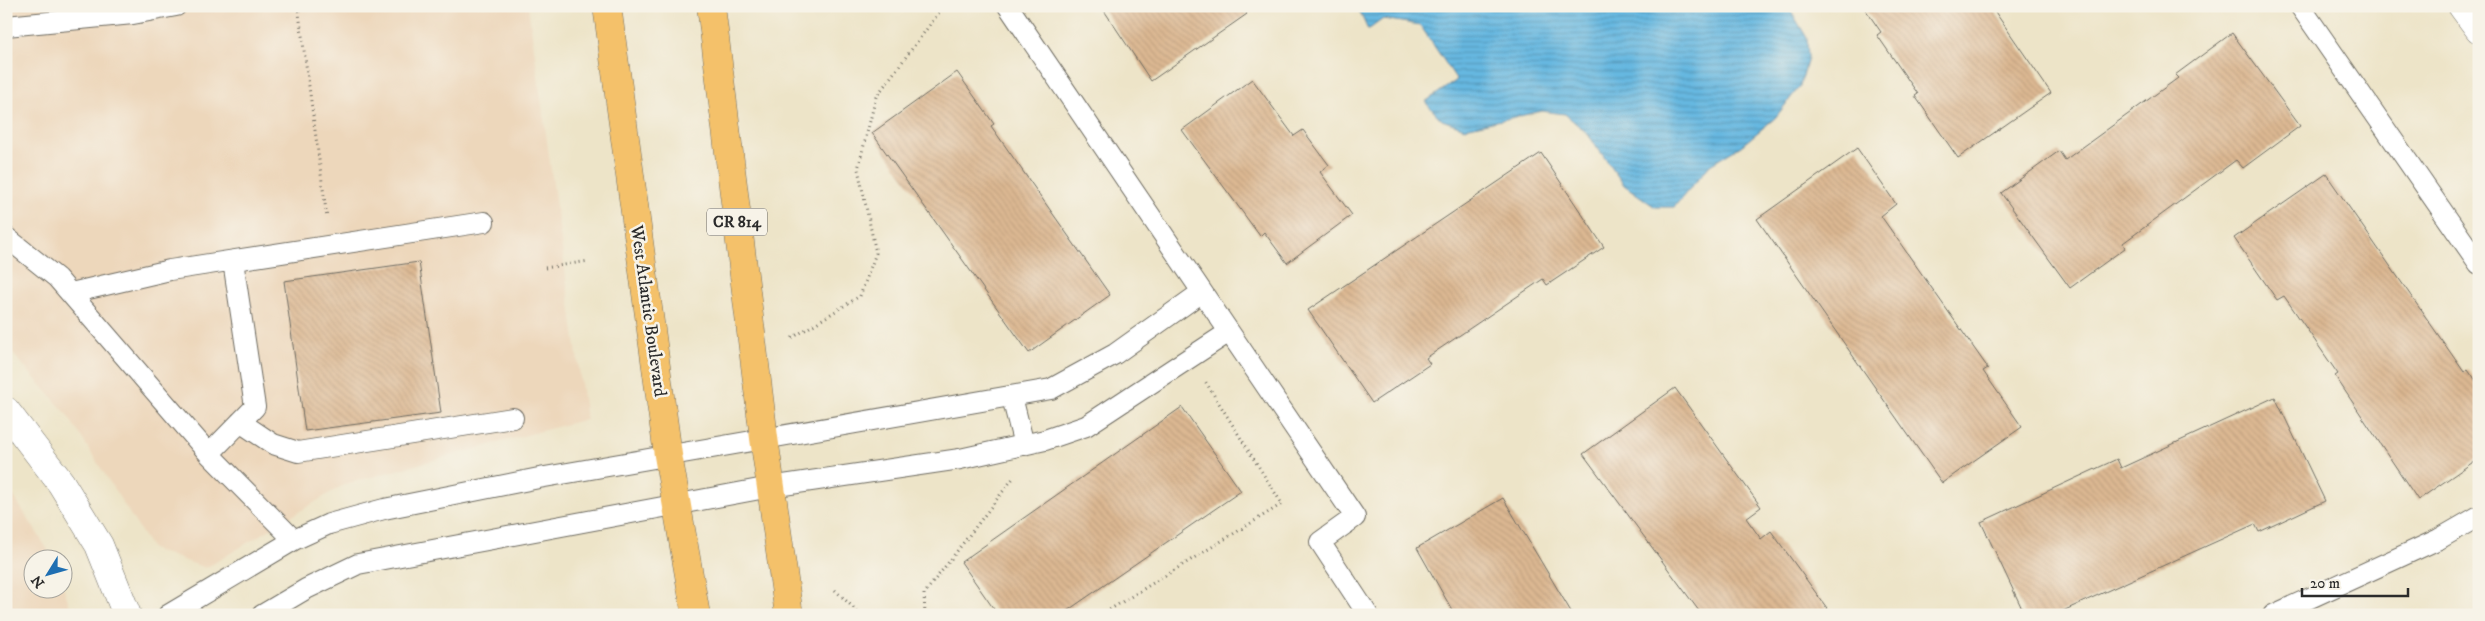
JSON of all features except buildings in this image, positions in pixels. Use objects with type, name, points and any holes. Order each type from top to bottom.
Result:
[{"type":"main road","name":"West Atlantic Boulevard","points":[[607,6],[668,455],[696,615]]},
{"type":"main road","name":"CR 814","points":[[711,6],[770,487],[789,615]]},
{"type":"street","points":[[2462,6],[2479,29]]},
{"type":"street","points":[[6,411],[62,483],[99,545],[127,615]]},
{"type":"lane","points":[[6,26],[133,14],[176,6]]},
{"type":"lane","points":[[1008,6],[1354,516],[1320,542],[1368,615]]},
{"type":"lane","points":[[2300,6],[2479,264]]},
{"type":"lane","points":[[71,293],[170,270],[484,222]]},
{"type":"lane","points":[[6,237],[57,278],[209,454],[294,540]]},
{"type":"lane","points":[[209,454],[255,407],[233,261]]},
{"type":"lane","points":[[168,615],[294,540],[329,524],[384,509],[668,455],[1051,389],[1116,354],[1202,292]]},
{"type":"lane","points":[[262,615],[306,589],[358,564],[770,487],[960,459],[1024,445],[1086,426],[1229,332]]},
{"type":"lane","points":[[1012,397],[1024,445]]},
{"type":"lane","points":[[240,422],[273,444],[298,452],[513,418]]},
{"type":"lane","points":[[2274,615],[2439,539],[2479,516]]},
{"type":"path","points":[[298,6],[331,246]]},
{"type":"path","points":[[792,338],[860,296],[876,253],[858,169],[876,97],[944,6]]},
{"type":"path","points":[[545,268],[589,261]]},
{"type":"path","points":[[1101,615],[1282,504],[1206,381],[1197,383]]},
{"type":"path","points":[[925,615],[924,594],[1016,475]]},
{"type":"path","points":[[835,590],[861,615]]},
{"type":"shaded area","points":[[6,6],[528,6],[586,419],[345,484],[206,568],[152,549],[66,413],[6,346]]},
{"type":"shaded area","points":[[6,484],[47,548],[22,548],[22,598],[67,598],[73,615],[6,615]]},
{"type":"water","points":[[1357,6],[1788,6],[1807,38],[1808,58],[1800,86],[1775,118],[1741,146],[1710,165],[1674,207],[1655,207],[1624,185],[1587,133],[1565,114],[1542,111],[1465,128],[1442,120],[1425,102],[1457,80],[1420,25],[1383,19],[1368,30]]}]
